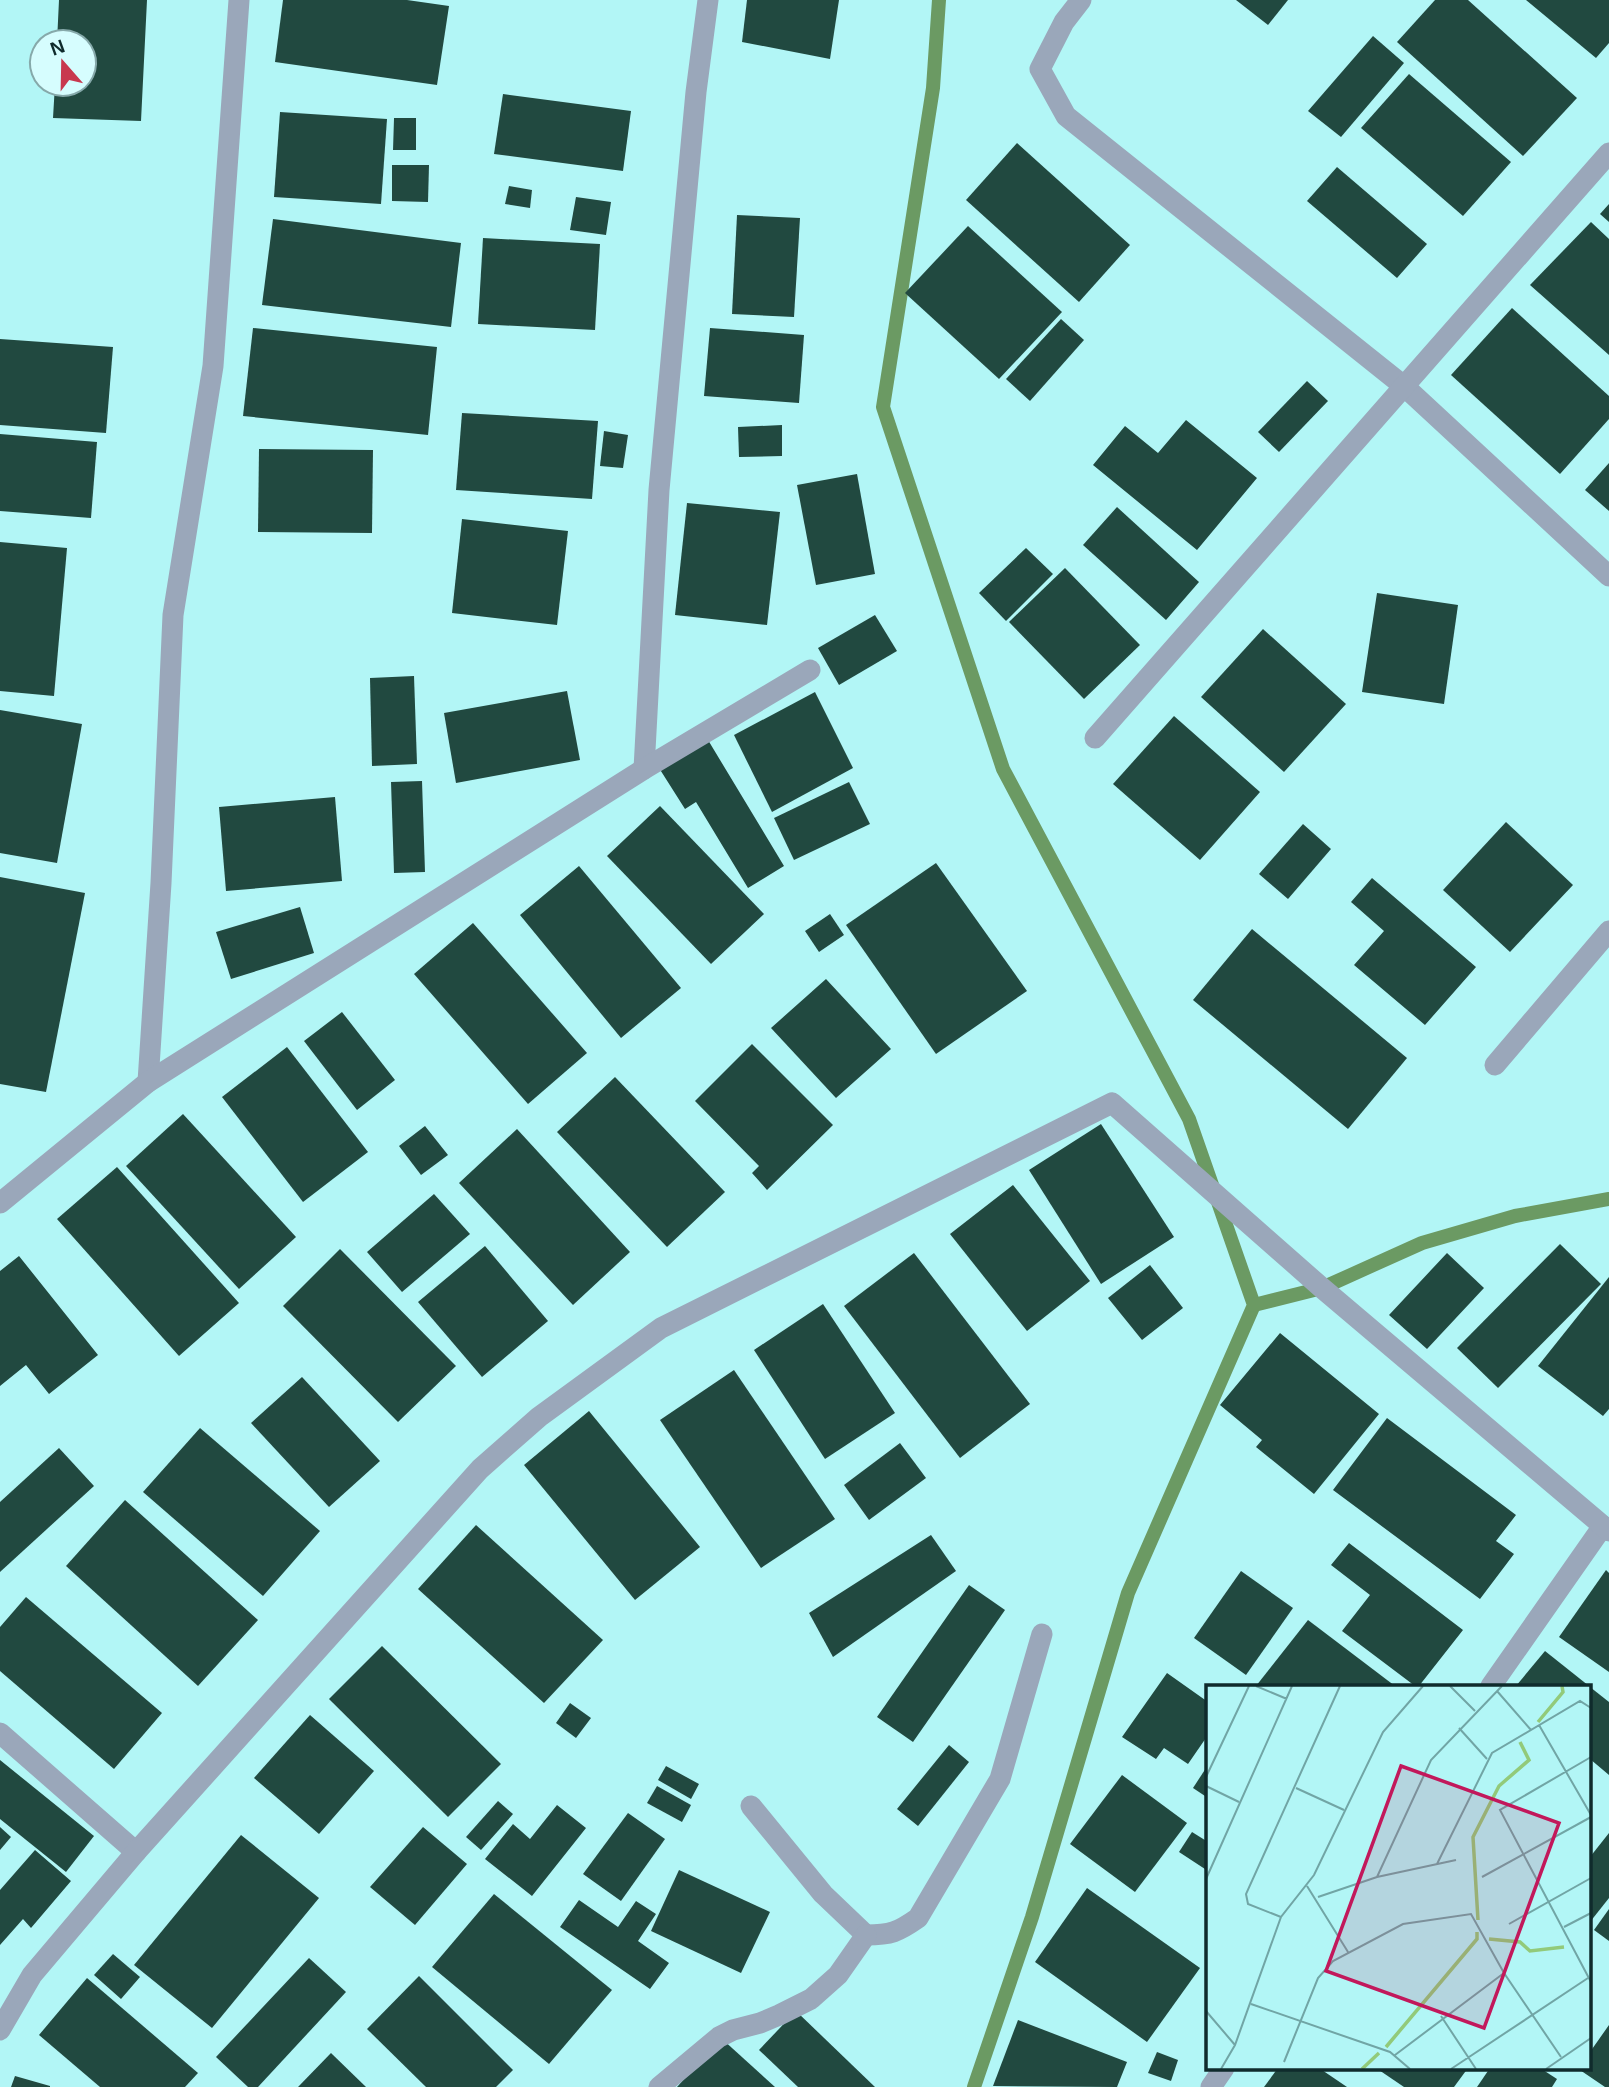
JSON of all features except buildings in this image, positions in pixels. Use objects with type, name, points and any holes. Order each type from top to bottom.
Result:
[{"type":"street","points":[[148,1082],[162,870],[173,615],[213,366],[239,0]]},
{"type":"street","points":[[644,769],[659,490],[695,106],[708,0]]},
{"type":"street","points":[[1081,0],[1064,22],[1040,69],[1066,116],[1405,387],[1609,576]]},
{"type":"street","points":[[1095,738],[1609,153]]},
{"type":"street","points":[[0,1203],[148,1082],[644,769],[810,670]]},
{"type":"street","points":[[1495,1065],[1609,931]]},
{"type":"street","points":[[0,2031],[32,1975],[136,1852],[480,1469],[539,1417],[661,1328],[1112,1103],[1322,1288],[1606,1529],[1492,1685]]},
{"type":"street","points":[[751,1806],[824,1894],[866,1935],[885,1935],[900,1930],[918,1918],[1000,1779],[1042,1634]]},
{"type":"street","points":[[0,1733],[136,1852]]},
{"type":"street","points":[[659,2087],[719,2037],[733,2029],[760,2023],[779,2015],[811,1998],[838,1975],[866,1935]]},
{"type":"street","points":[[1210,2087],[1223,2070]]},
{"type":"waterway","points":[[939,0],[933,88],[883,407],[1003,769],[1189,1119],[1254,1305],[1128,1593],[1032,1917],[974,2087]]},
{"type":"waterway","points":[[1254,1305],[1322,1288],[1422,1243],[1515,1216],[1609,1199]]}]
